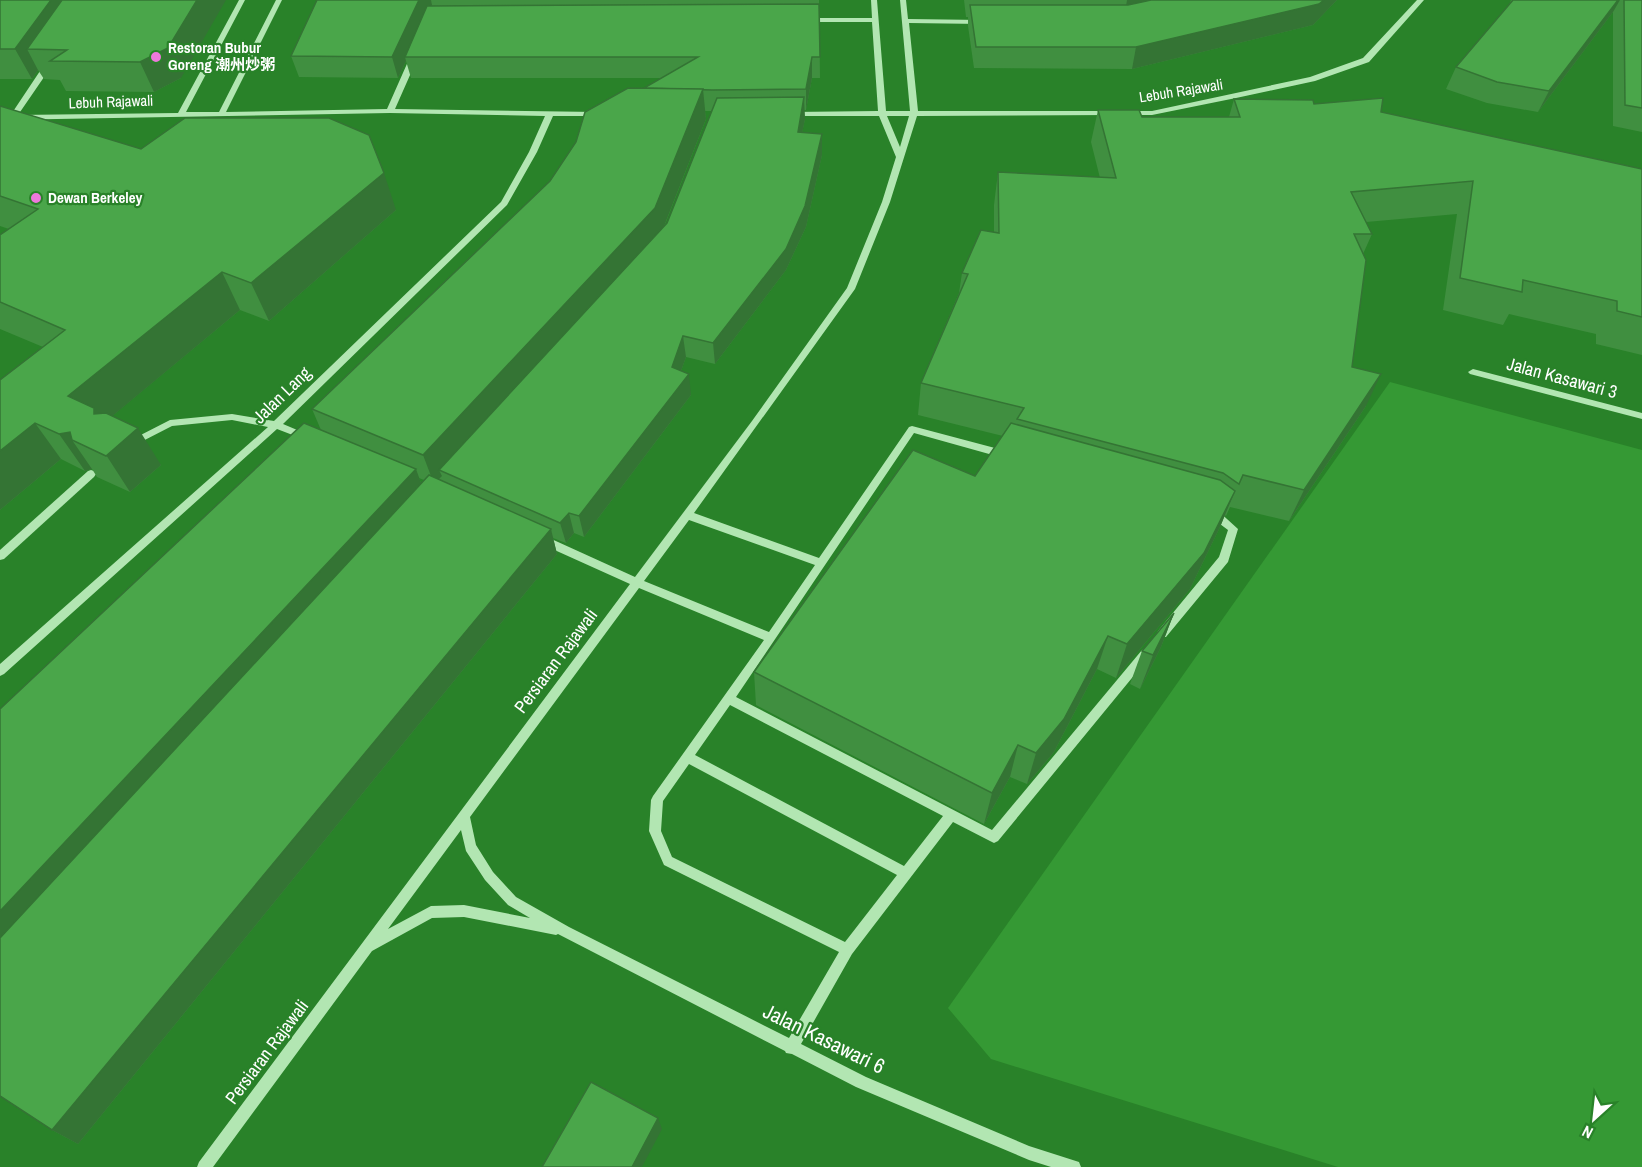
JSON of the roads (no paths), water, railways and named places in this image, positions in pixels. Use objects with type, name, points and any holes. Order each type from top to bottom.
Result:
[{"type":"street","points":[[182,113],[242,0]]},
{"type":"street","points":[[222,113],[279,0]]},
{"type":"street","points":[[874,0],[882,113],[899,155]]},
{"type":"street","name":"Persiaran Rajawali","points":[[204,1167],[637,583],[851,289],[886,202],[914,113],[903,0]]},
{"type":"street","name":"Lebuh Rajawali","points":[[782,114],[1152,112],[1312,79],[1366,60],[1421,0]]},
{"type":"street","points":[[793,21],[876,20]]},
{"type":"street","points":[[904,21],[997,22]]},
{"type":"street","points":[[390,111],[416,52]]},
{"type":"street","points":[[12,118],[52,59]]},
{"type":"street","name":"Lebuh Rajawali","points":[[0,118],[390,111],[609,114]]},
{"type":"street","name":"Jalan Lang","points":[[0,671],[276,425],[504,203],[533,152],[550,113]]},
{"type":"street","name":"Jalan Kasawari 3","points":[[1473,372],[1642,416]]},
{"type":"street","points":[[123,447],[170,423],[232,417],[276,425],[319,443]]},
{"type":"street","points":[[847,950],[668,861],[655,831],[657,800],[771,638],[912,429],[1015,457]]},
{"type":"street","points":[[0,556],[91,474]]},
{"type":"street","points":[[728,698],[994,837],[1224,559],[1233,529],[1210,511],[1199,508]]},
{"type":"street","points":[[687,515],[820,563]]},
{"type":"street","points":[[531,535],[637,583],[771,638]]},
{"type":"street","points":[[687,757],[906,873]]},
{"type":"street","points":[[791,1048],[847,950],[951,815]]},
{"type":"street","points":[[464,816],[470,847],[489,876],[512,901],[565,931]]},
{"type":"street","points":[[366,948],[430,912],[464,911],[565,931]]},
{"type":"street","name":"Jalan Kasawari 6","points":[[565,931],[861,1082],[1029,1153],[1074,1167]]},
{"type":"place","name":"Restoran Bubur Goreng 潮州炒粥","points":[[156,57]]},
{"type":"place","name":"Dewan Berkeley","points":[[36,198]]}]
